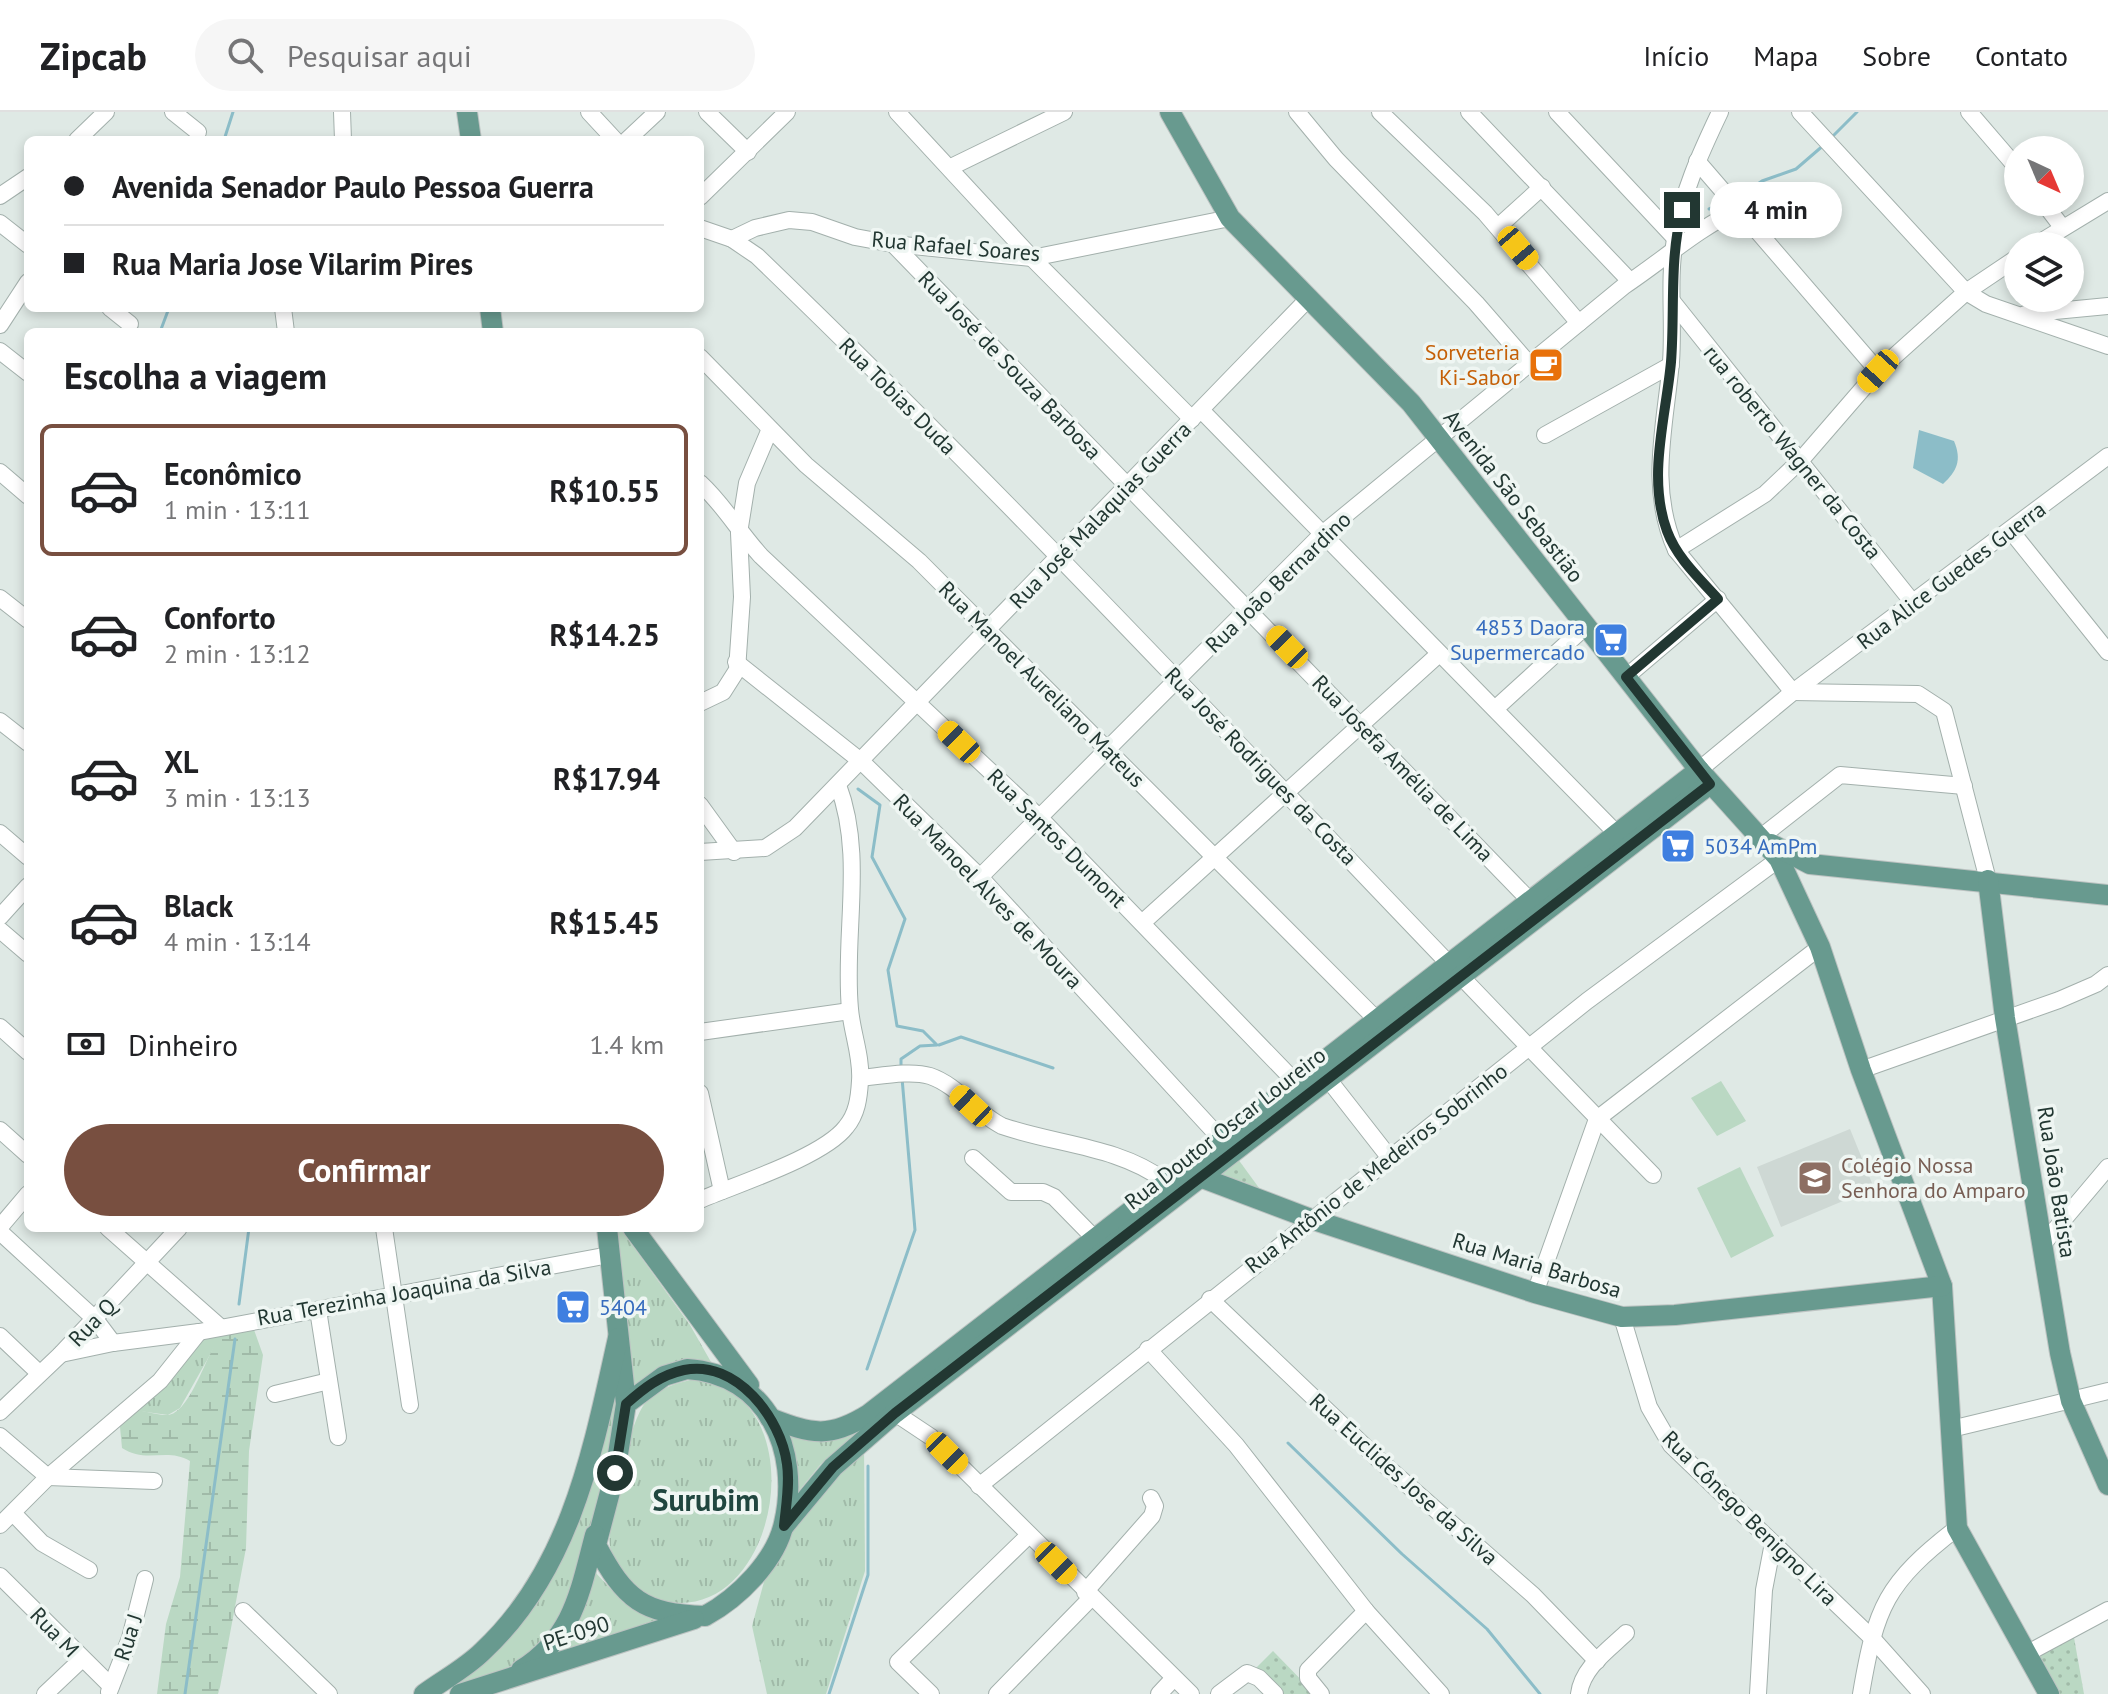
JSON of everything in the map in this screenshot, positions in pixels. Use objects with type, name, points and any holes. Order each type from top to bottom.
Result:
[{"type":"main road","points":[[467,112],[470,136]]},
{"type":"main road","name":"Avenida São Sebastião","points":[[1170,112],[1230,218],[1307,300],[1362,352],[1439,439],[1704,777],[1761,837]]},
{"type":"main road","name":"Rua Doutor Oscar Loureiro","points":[[766,1411],[811,1433],[848,1427],[1100,1244],[1181,1176],[1302,1089],[1704,777]]},
{"type":"main road","points":[[1761,837],[1779,859],[1820,947],[1861,1070],[1942,1286],[1957,1528],[2049,1694]]},
{"type":"main road","points":[[1761,837],[1810,864],[1988,880],[2108,895]]},
{"type":"main road","name":"Rua João Batista","points":[[1988,880],[2005,1018],[2071,1401],[2108,1485]]},
{"type":"main road","name":"Rua Doutor Oscar Loureiro","points":[[1323,1072],[1376,1019],[1455,970]]},
{"type":"main road","name":"Rua Doutor Oscar Loureiro","points":[[784,1526],[833,1467],[895,1413],[1181,1176],[1221,1139],[1302,1089]]},
{"type":"main road","name":"Rua Maria Barbosa","points":[[1181,1176],[1535,1293],[1622,1317],[1675,1315],[1942,1286]]},
{"type":"main road","name":"PE-090","points":[[489,1686],[543,1655],[566,1628],[615,1473],[626,1404],[607,1232]]},
{"type":"main road","name":"PE-090","points":[[460,1694],[705,1616],[743,1589],[784,1526],[787,1463],[766,1411],[636,1232]]},
{"type":"main road","name":"PE-090","points":[[424,1694],[483,1652],[527,1602],[558,1552],[595,1443],[618,1338]]},
{"type":"main road","points":[[626,1404],[664,1376],[687,1369],[723,1375],[766,1411]]},
{"type":"main road","name":"PE-090","points":[[602,1511],[596,1545],[614,1580],[632,1599],[656,1611],[705,1616]]},
{"type":"street","points":[[81,136],[106,112]]},
{"type":"street","points":[[173,112],[198,132]]},
{"type":"street","points":[[342,112],[343,136]]},
{"type":"street","points":[[589,112],[611,136]]},
{"type":"street","points":[[631,136],[657,112]]},
{"type":"street","points":[[707,112],[748,152]]},
{"type":"street","points":[[704,193],[787,112]]},
{"type":"street","points":[[897,112],[1032,258],[1321,535],[1623,840]]},
{"type":"street","points":[[951,167],[1064,112]]},
{"type":"street","points":[[1297,112],[1336,159],[1467,293],[1529,364]]},
{"type":"street","points":[[1380,112],[1498,227],[1579,323]]},
{"type":"street","points":[[1469,112],[1630,281]]},
{"type":"street","points":[[1557,112],[1674,245]]},
{"type":"street","points":[[1720,112],[1697,161],[1674,245],[1671,365],[1659,469],[1666,529],[1676,550],[1793,692],[1918,694],[1944,711],[1988,880]]},
{"type":"street","points":[[1800,112],[1966,292],[1986,304],[2108,346]]},
{"type":"street","points":[[1969,112],[2004,153]]},
{"type":"street","points":[[1697,161],[1878,371]]},
{"type":"street","points":[[0,196],[24,180]]},
{"type":"street","points":[[1498,227],[1542,187]]},
{"type":"street","points":[[2055,232],[2108,201]]},
{"type":"street","name":"Rua João Bernardino","points":[[980,877],[1179,681],[1321,535],[1674,245],[1739,209]]},
{"type":"street","points":[[2054,216],[2062,227]]},
{"type":"street","name":"Rua Rafael Soares","points":[[732,239],[755,228],[789,220],[812,222],[855,237],[893,244],[1032,258],[1230,218]]},
{"type":"street","points":[[0,223],[24,242]]},
{"type":"street","name":"Rua Tobias Duda","points":[[704,229],[732,239],[757,256],[889,384],[1058,559]]},
{"type":"street","name":"Rua José de Souza Barbosa","points":[[893,244],[1128,486]]},
{"type":"street","points":[[1676,550],[1765,494],[1801,460],[1878,371],[1966,292],[2004,266]]},
{"type":"street","points":[[0,325],[24,288]]},
{"type":"street","name":"Rua José Malaquias Guerra","points":[[704,852],[765,848],[779,842],[862,762],[1307,300]]},
{"type":"street","name":"rua roberto Wagner da Costa","points":[[1672,301],[1914,604]]},
{"type":"street","points":[[2020,315],[2108,306]]},
{"type":"street","points":[[115,312],[130,324]]},
{"type":"street","points":[[0,351],[24,370]]},
{"type":"street","name":"Rua Manoel Aureliano Mateus","points":[[704,361],[806,465],[919,561],[1376,1019]]},
{"type":"street","points":[[1545,435],[1671,365]]},
{"type":"street","points":[[704,701],[723,692],[733,681],[742,597],[739,533],[747,483],[770,429]]},
{"type":"street","name":"Rua Alice Guedes Guerra","points":[[1704,777],[1793,692],[2108,456]]},
{"type":"street","points":[[0,472],[24,490]]},
{"type":"street","name":"Rua Josefa Amélia de Lima","points":[[1128,486],[1250,608],[1536,907]]},
{"type":"street","name":"Rua Santos Dumont","points":[[704,487],[726,510],[739,533],[1040,818],[1302,1089]]},
{"type":"street","points":[[2011,531],[2108,652]]},
{"type":"street","name":"Rua José Rodrigues da Costa","points":[[1058,559],[1287,791],[1653,1175]]},
{"type":"street","points":[[0,598],[24,617]]},
{"type":"street","points":[[1626,677],[1718,599]]},
{"type":"street","points":[[1495,709],[1586,626]]},
{"type":"street","points":[[1142,923],[1439,654]]},
{"type":"street","name":"Rua Manoel Alves de Moura","points":[[736,662],[862,762],[980,877],[1221,1139]]},
{"type":"street","points":[[0,721],[24,740]]},
{"type":"street","points":[[1761,837],[1840,775],[1964,786]]},
{"type":"street","points":[[704,1198],[817,1150],[837,1137],[855,1113],[861,1078],[850,1011],[852,845],[850,816],[838,785]]},
{"type":"street","points":[[704,811],[734,852]]},
{"type":"street","points":[[0,833],[24,854]]},
{"type":"street","name":"Rua Antônio de Medeiros Sobrinho","points":[[979,1486],[1529,1046],[1779,859]]},
{"type":"street","points":[[0,916],[24,890]]},
{"type":"street","points":[[0,930],[24,951]]},
{"type":"street","points":[[1535,1293],[1597,1119],[1820,947]]},
{"type":"street","points":[[1861,1070],[2059,1000],[2096,984],[2108,975]]},
{"type":"street","points":[[704,1031],[850,1011]]},
{"type":"street","points":[[0,1027],[24,1048]]},
{"type":"street","points":[[1323,1072],[1389,1157]]},
{"type":"street","points":[[861,1078],[926,1075],[951,1088],[978,1112],[1002,1126],[1115,1155],[1181,1176]]},
{"type":"street","points":[[704,1111],[722,1191]]},
{"type":"street","points":[[0,1130],[24,1151]]},
{"type":"street","points":[[973,1158],[1011,1192],[1043,1192],[1054,1197],[1100,1244]]},
{"type":"street","points":[[2043,1244],[2108,1167]]},
{"type":"street","points":[[24,1199],[0,1229],[95,1319],[113,1343]]},
{"type":"street","points":[[112,1232],[219,1326]]},
{"type":"street","name":"Rua Q","points":[[0,1412],[61,1354],[175,1232]]},
{"type":"street","points":[[385,1232],[410,1405]]},
{"type":"street","name":"Rua Terezinha Joaquina da Silva","points":[[61,1354],[113,1343],[199,1332],[609,1255]]},
{"type":"street","name":"Rua Euclides Jose da Silva","points":[[1210,1299],[1378,1459],[1533,1595],[1597,1661]]},
{"type":"street","points":[[318,1310],[338,1437]]},
{"type":"street","name":"Rua Cônego Benigno Lira","points":[[1622,1317],[1649,1407],[1662,1433],[1872,1638],[1922,1694]]},
{"type":"street","points":[[0,1525],[48,1477],[160,1381],[199,1332]]},
{"type":"street","points":[[0,1336],[39,1373]]},
{"type":"street","points":[[1148,1349],[1236,1445],[1366,1611],[1441,1694]]},
{"type":"street","points":[[275,1394],[329,1381]]},
{"type":"street","points":[[1951,1429],[2108,1391]]},
{"type":"street","points":[[895,1413],[931,1437],[1191,1694]]},
{"type":"street","points":[[0,1436],[48,1477],[154,1481]]},
{"type":"street","points":[[997,1694],[1088,1595],[1152,1516],[1155,1506],[1151,1498]]},
{"type":"street","points":[[13,1513],[42,1543],[89,1570]]},
{"type":"street","points":[[1861,1694],[1872,1638],[1883,1603],[1913,1562],[1957,1528]]},
{"type":"street","points":[[931,1694],[898,1662],[1029,1535]]},
{"type":"street","points":[[1758,1694],[1764,1590],[1773,1543]]},
{"type":"street","name":"Rua M","points":[[0,1576],[110,1690]]},
{"type":"street","name":"Rua J","points":[[110,1690],[130,1638],[145,1579]]},
{"type":"street","points":[[2026,1654],[2108,1610]]},
{"type":"street","points":[[243,1611],[329,1694]]},
{"type":"street","points":[[1321,1694],[1308,1678],[1308,1670],[1366,1611]]},
{"type":"street","points":[[1579,1694],[1581,1682],[1597,1661],[1626,1633]]},
{"type":"street","points":[[45,1694],[81,1660]]},
{"type":"street","points":[[1219,1694],[1241,1675],[1252,1673],[1275,1694]]},
{"type":"street","points":[[1159,1694],[1174,1678]]},
{"type":"shaded area","name":"Colégio Nossa Senhora do Amparo","points":[[1850,1129],[1874,1188],[1781,1227],[1757,1167]]},
{"type":"green space","points":[[1721,1081],[1746,1121],[1717,1136],[1691,1098]]},
{"type":"green space","points":[[1235,1155],[1262,1192],[1211,1175]]},
{"type":"green space","points":[[1740,1167],[1774,1236],[1731,1258],[1697,1188]]},
{"type":"green space","points":[[613,1232],[623,1232],[690,1325],[711,1362],[691,1361],[630,1393]]},
{"type":"green space","points":[[253,1327],[263,1355],[249,1451],[246,1548],[220,1687],[218,1694],[157,1694],[166,1624],[180,1577],[190,1461],[173,1455],[131,1453],[122,1448],[120,1427],[132,1410],[165,1415],[178,1411],[193,1390],[226,1328]]},
{"type":"green space","points":[[225,1328],[180,1408],[168,1415],[132,1410],[195,1343]]},
{"type":"green space","points":[[695,1379],[724,1387],[752,1412],[767,1446],[771,1486],[765,1526],[748,1562],[723,1589],[690,1602],[650,1597],[637,1589],[615,1562],[610,1534],[620,1472],[640,1412],[646,1402],[663,1389]]},
{"type":"green space","points":[[615,1395],[613,1439],[596,1512],[574,1585],[555,1630],[534,1653],[520,1662],[444,1691],[516,1628]]},
{"type":"green space","points":[[858,1431],[820,1465],[794,1497],[782,1432],[801,1439],[820,1441]]},
{"type":"green space","points":[[864,1443],[865,1571],[826,1694],[767,1694],[752,1626],[771,1556]]},
{"type":"green space","points":[[594,1571],[624,1603],[669,1621],[557,1652]]},
{"type":"green space","points":[[2073,1632],[2084,1694],[2053,1694],[2032,1654]]},
{"type":"green space","points":[[1273,1651],[1315,1694],[1283,1694],[1256,1668]]},
{"type":"water","points":[[1919,430],[1954,441],[1957,465],[1943,484],[1913,468]]},
{"type":"waterway","points":[[225,136],[233,112]]},
{"type":"waterway","points":[[1833,136],[1857,112]]},
{"type":"waterway","points":[[1740,196],[1762,181],[1796,169],[1825,144]]},
{"type":"waterway","points":[[1709,209],[1724,203]]},
{"type":"waterway","points":[[162,328],[168,312]]},
{"type":"waterway","points":[[858,789],[880,805],[872,857],[905,919],[888,970],[897,1026],[923,1031],[937,1045],[920,1046],[901,1059],[901,1066]]},
{"type":"waterway","points":[[939,1045],[961,1037],[1053,1068]]},
{"type":"waterway","points":[[867,1369],[915,1230],[902,1078]]},
{"type":"waterway","points":[[239,1304],[248,1232]]},
{"type":"waterway","points":[[185,1694],[235,1339]]},
{"type":"waterway","points":[[1288,1443],[1402,1554],[1487,1629],[1540,1694]]},
{"type":"waterway","points":[[829,1694],[868,1575],[868,1466]]},
{"type":"place","name":"Sorveteria Ki-Sabor","points":[[1546,365]]},
{"type":"place","name":"4853 Daora Supermercado","points":[[1611,640]]},
{"type":"place","name":"5034 AmPm","points":[[1678,846]]},
{"type":"place","name":"Colégio Nossa Senhora do Amparo","points":[[1815,1178]]},
{"type":"place","name":"5404","points":[[573,1307]]},
{"type":"district","name":"Surubim","points":[[706,1501]]},
{"type":"route","points":[[615,1473],[626,1404],[664,1376],[687,1369],[711,1370],[729,1378],[763,1404],[782,1444],[788,1486],[784,1526],[833,1467],[895,1413],[1710,784],[1626,677],[1718,599],[1676,550],[1666,529],[1661,501],[1660,441],[1671,365],[1673,253],[1682,210]]}]
